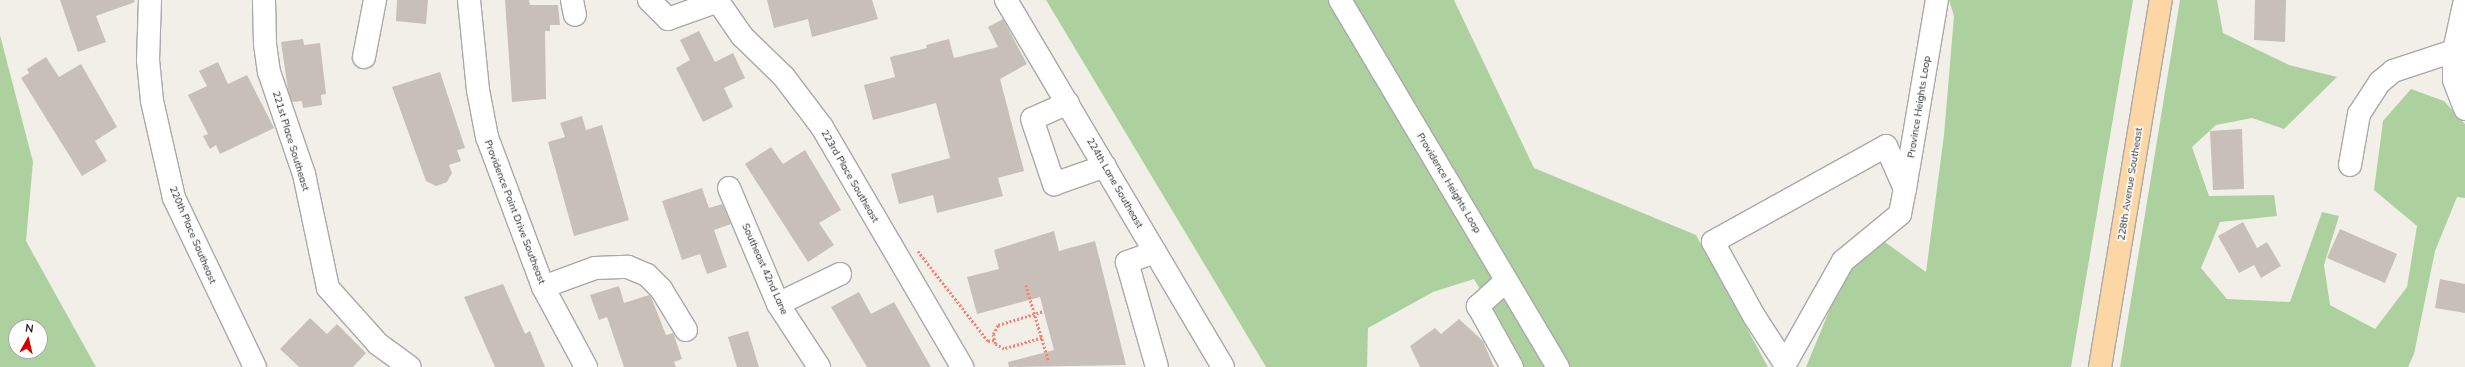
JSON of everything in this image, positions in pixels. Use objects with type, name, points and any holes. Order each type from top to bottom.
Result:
[{"type":"main road","name":"228th Avenue Southeast","points":[[2100,367],[2161,0]]},
{"type":"street","name":"220th Place Southeast","points":[[150,0],[148,60],[152,100],[174,198],[255,367]]},
{"type":"street","name":"221st Place Southeast","points":[[264,0],[265,44],[269,72],[304,174],[328,288],[378,344],[410,367]]},
{"type":"street","points":[[364,57],[375,0]]},
{"type":"street","name":"Providence Point Drive Southeast","points":[[469,0],[478,90],[487,137],[543,287],[586,367]]},
{"type":"street","points":[[649,0],[668,19],[718,0]]},
{"type":"street","name":"223rd Place Southeast","points":[[718,0],[742,36],[805,102],[962,367]]},
{"type":"street","name":"224th Lane Southeast","points":[[1006,0],[1223,367]]},
{"type":"street","name":"Providence Heights Loop","points":[[1340,0],[1558,367]]},
{"type":"street","name":"Province Heights Loop","points":[[1785,366],[1843,261],[1900,214],[1937,0]]},
{"type":"street","points":[[2465,0],[2454,51],[2454,80],[2465,109]]},
{"type":"street","points":[[2350,165],[2359,114],[2380,82],[2393,71],[2454,51]]},
{"type":"street","points":[[1068,103],[1032,119],[1054,184],[1105,166]]},
{"type":"street","points":[[1785,366],[1754,316],[1713,242],[1886,146],[1905,189]]},
{"type":"street","name":"Southeast 42nd Lane","points":[[729,188],[778,304],[819,367]]},
{"type":"street","points":[[1155,252],[1127,262],[1157,367]]},
{"type":"street","points":[[543,287],[595,268],[628,267],[647,275],[661,289],[686,330]]},
{"type":"street","points":[[778,304],[840,274]]},
{"type":"street","points":[[1506,280],[1478,306],[1512,367]]},
{"type":"path","points":[[899,259],[913,252],[921,254],[988,341],[994,340]]},
{"type":"path","points":[[1026,285],[1049,362]]},
{"type":"path","points":[[1042,338],[1004,349],[994,340],[993,334],[998,325],[1044,311]]},
{"type":"green space","points":[[1046,0],[1454,0],[1534,168],[1696,235],[1768,367],[1518,367],[1500,324],[1474,279],[1433,292],[1368,328],[1367,367],[1266,367]]},
{"type":"green space","points":[[1949,0],[2133,0],[2071,367],[1806,367],[1849,263],[1878,237],[1926,272],[1944,135],[1954,16]]},
{"type":"green space","points":[[2180,0],[2217,0],[2223,33],[2289,65],[2337,77],[2284,129],[2252,118],[2216,125],[2192,147],[2209,196],[2274,195],[2277,216],[2220,222],[2201,268],[2227,299],[2290,302],[2322,212],[2339,216],[2324,265],[2330,305],[2375,329],[2407,287],[2417,226],[2374,190],[2383,121],[2411,89],[2444,101],[2465,124],[2465,198],[2457,197],[2435,251],[2414,354],[2408,367],[2120,367]]},
{"type":"green space","points":[[0,35],[33,162],[26,241],[96,367],[0,367]]},
{"type":"building","points":[[60,0],[134,0],[135,2],[96,16],[106,42],[78,52]]},
{"type":"building","points":[[397,0],[428,0],[426,24],[396,21]]},
{"type":"building","points":[[505,0],[529,0],[530,5],[558,5],[560,25],[550,25],[550,31],[545,31],[546,99],[512,102]]},
{"type":"building","points":[[767,0],[872,0],[878,19],[812,37],[808,19],[774,28]]},
{"type":"building","points":[[2255,0],[2286,0],[2285,42],[2254,40]]},
{"type":"building","points":[[1003,19],[1027,64],[1000,79],[1024,171],[998,178],[1003,196],[937,213],[933,195],[899,204],[891,174],[950,158],[936,103],[873,120],[864,85],[895,77],[890,57],[927,48],[926,45],[949,39],[954,58],[998,47],[988,27]]},
{"type":"building","points":[[699,31],[715,62],[733,53],[745,78],[724,88],[733,107],[703,122],[676,68],[690,60],[680,40]]},
{"type":"building","points":[[303,39],[304,45],[320,43],[326,94],[321,95],[322,105],[303,108],[302,101],[292,102],[288,90],[281,42]]},
{"type":"building","points":[[46,57],[59,77],[81,64],[117,127],[95,141],[107,161],[82,176],[21,78],[29,73],[27,69]]},
{"type":"building","points":[[218,62],[228,84],[247,75],[274,128],[220,154],[216,145],[210,149],[203,136],[208,134],[188,95],[207,86],[199,71]]},
{"type":"building","points":[[440,72],[465,148],[457,150],[461,161],[449,165],[452,173],[447,182],[436,186],[426,181],[392,87]]},
{"type":"building","points":[[582,116],[586,130],[602,125],[629,220],[574,236],[548,142],[565,137],[560,123]]},
{"type":"building","points":[[2242,129],[2244,189],[2213,190],[2210,131]]},
{"type":"building","points":[[771,147],[783,164],[805,150],[841,210],[819,223],[834,245],[808,262],[745,164]]},
{"type":"building","points":[[702,188],[709,208],[722,204],[731,224],[714,230],[727,267],[707,274],[700,254],[682,260],[662,201]]},
{"type":"building","points":[[2243,222],[2257,248],[2267,242],[2281,266],[2261,278],[2254,265],[2239,273],[2218,236]]},
{"type":"building","points":[[2340,229],[2397,254],[2385,283],[2327,258]]},
{"type":"building","points":[[1054,231],[1059,251],[1095,241],[1126,365],[1009,367],[1008,362],[1054,350],[1040,297],[977,314],[967,277],[999,269],[994,250]]},
{"type":"building","points":[[2440,279],[2465,284],[2465,313],[2435,308]]},
{"type":"building","points":[[503,284],[525,334],[530,331],[545,367],[495,367],[464,297]]},
{"type":"building","points":[[619,286],[624,303],[649,295],[651,297],[666,335],[673,333],[674,335],[682,359],[674,362],[676,367],[624,367],[607,317],[599,320],[590,295]]},
{"type":"building","points":[[859,292],[871,314],[894,302],[931,367],[867,367],[831,307]]},
{"type":"building","points":[[310,318],[327,334],[337,324],[366,353],[353,367],[299,367],[280,349]]},
{"type":"building","points":[[1459,319],[1483,341],[1494,367],[1420,367],[1410,346],[1435,328],[1441,334]]},
{"type":"building","points":[[748,331],[759,367],[737,367],[728,337]]}]
